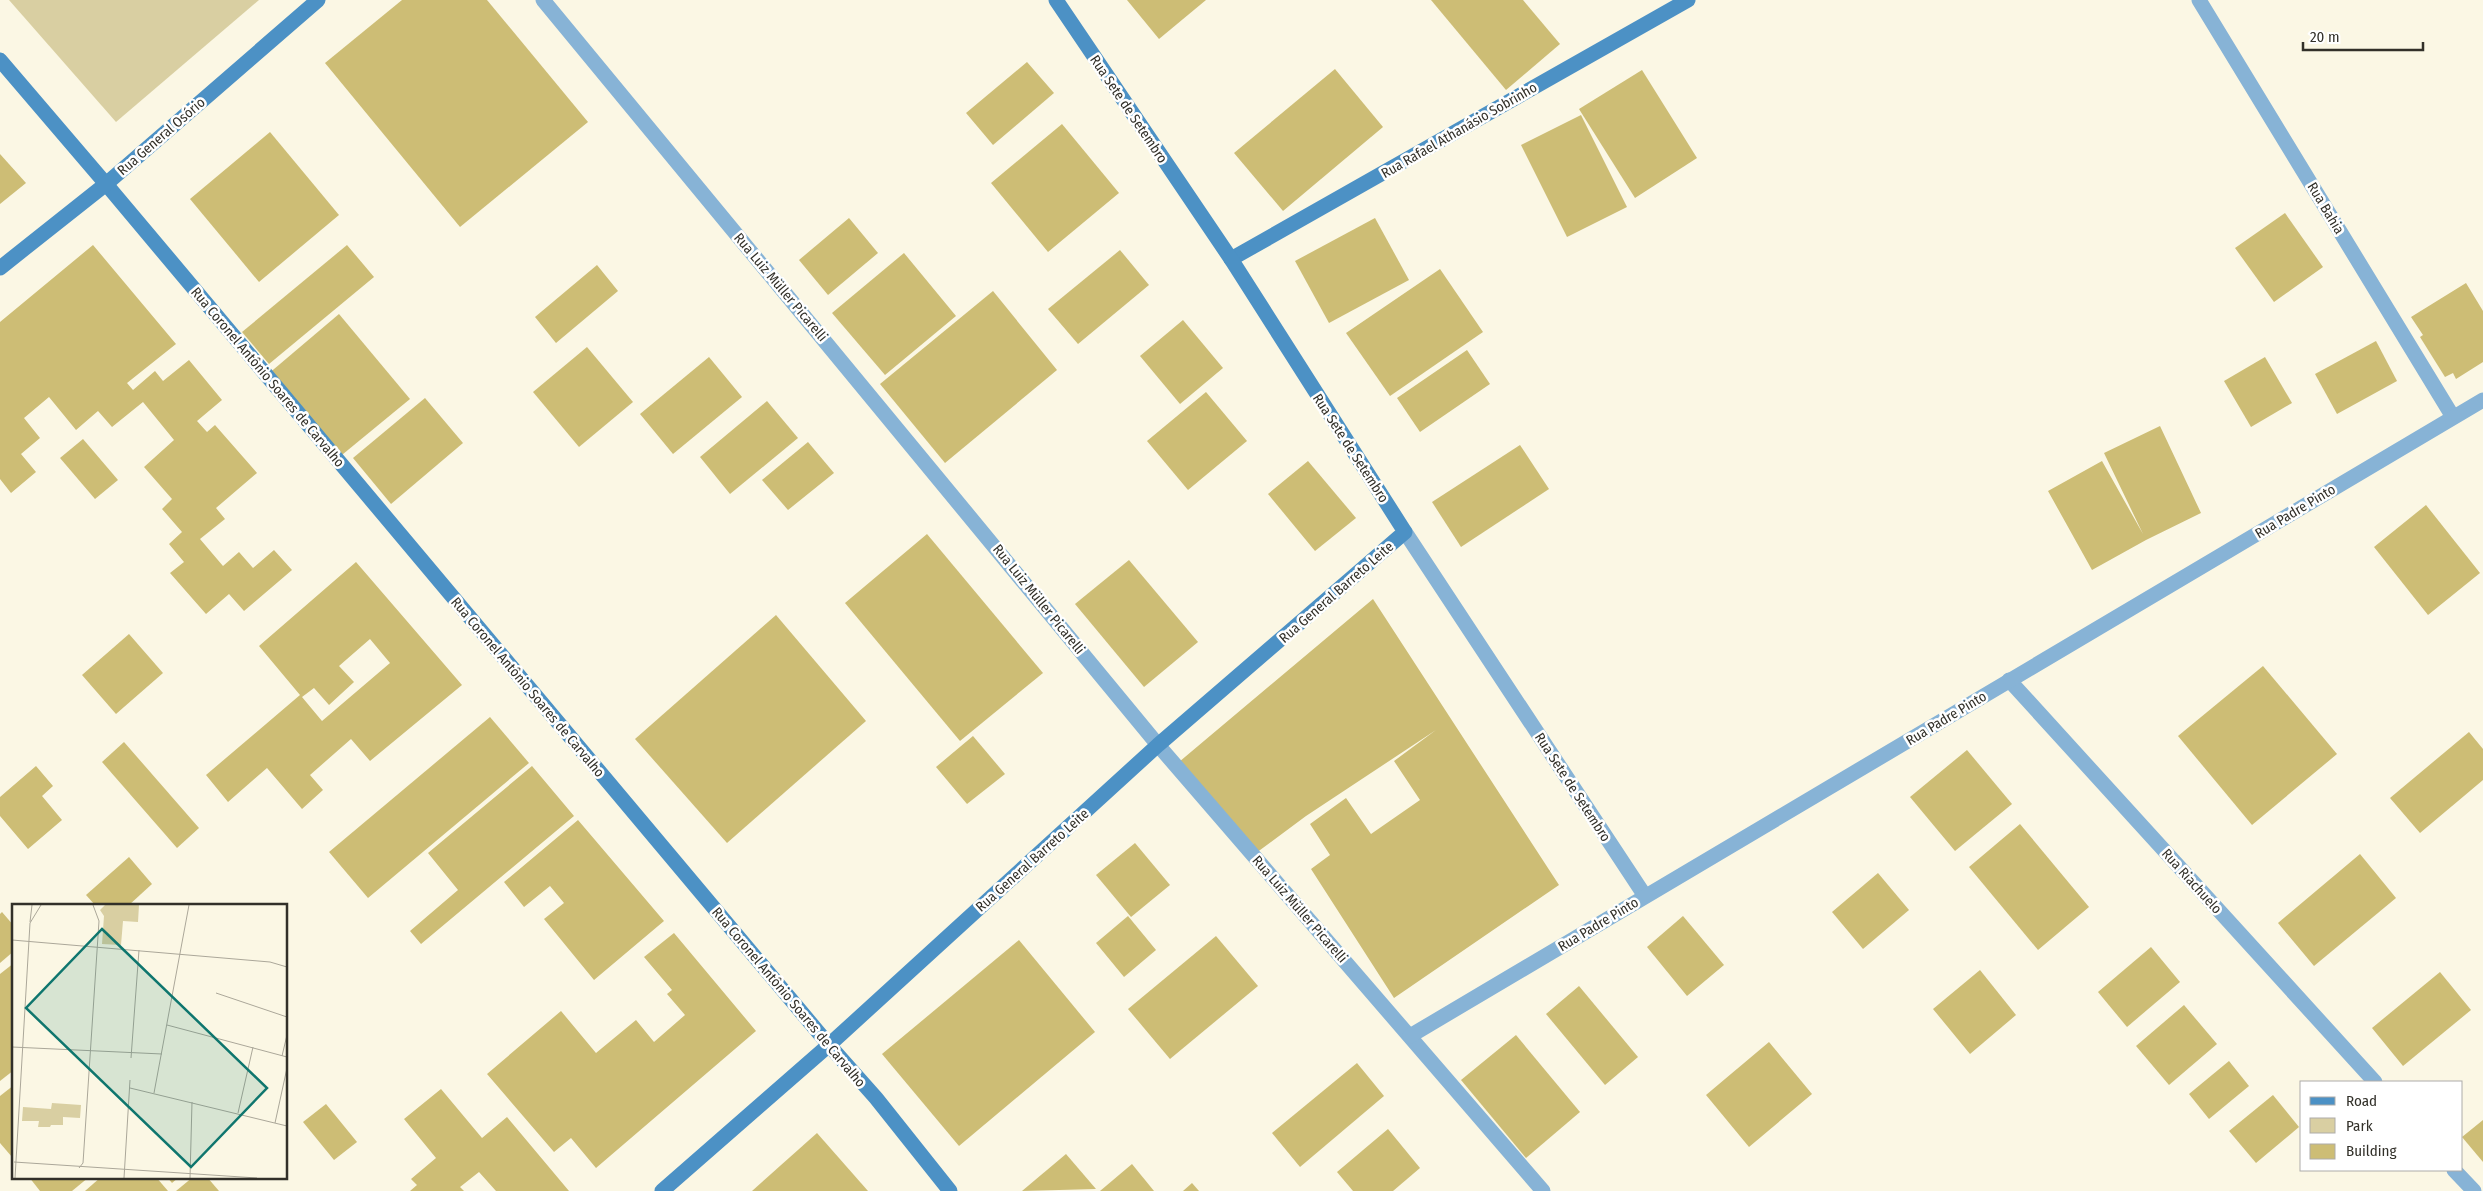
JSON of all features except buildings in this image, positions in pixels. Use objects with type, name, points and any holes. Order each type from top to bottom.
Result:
[{"type":"street","name":"Rua General Osório","points":[[0,268],[106,184],[318,0]]},
{"type":"street","name":"Rua Luiz Müller Picarelli","points":[[544,0],[1158,744],[1543,1191]]},
{"type":"street","name":"Rua Sete de Setembro","points":[[1056,0],[1231,259],[1406,532],[1645,896]]},
{"type":"street","name":"Rua Rafael Athanásio Sobrinho","points":[[1231,259],[1688,0]]},
{"type":"street","name":"Rua Bahia","points":[[2199,0],[2453,417]]},
{"type":"street","name":"Rua Coronel Antônio Soares de Carvalho","points":[[0,60],[829,1045],[876,1098],[950,1191]]},
{"type":"street","name":"Rua Padre Pinto","points":[[1410,1036],[2483,400]]},
{"type":"street","name":"Rua General Barreto Leite","points":[[662,1191],[829,1045],[1158,744],[1406,532]]},
{"type":"street","name":"Rua Riachuelo","points":[[2009,680],[2374,1081]]},
{"type":"street","points":[[2455,1171],[2474,1191]]},
{"type":"green space","points":[[9,0],[259,0],[116,122]]}]
